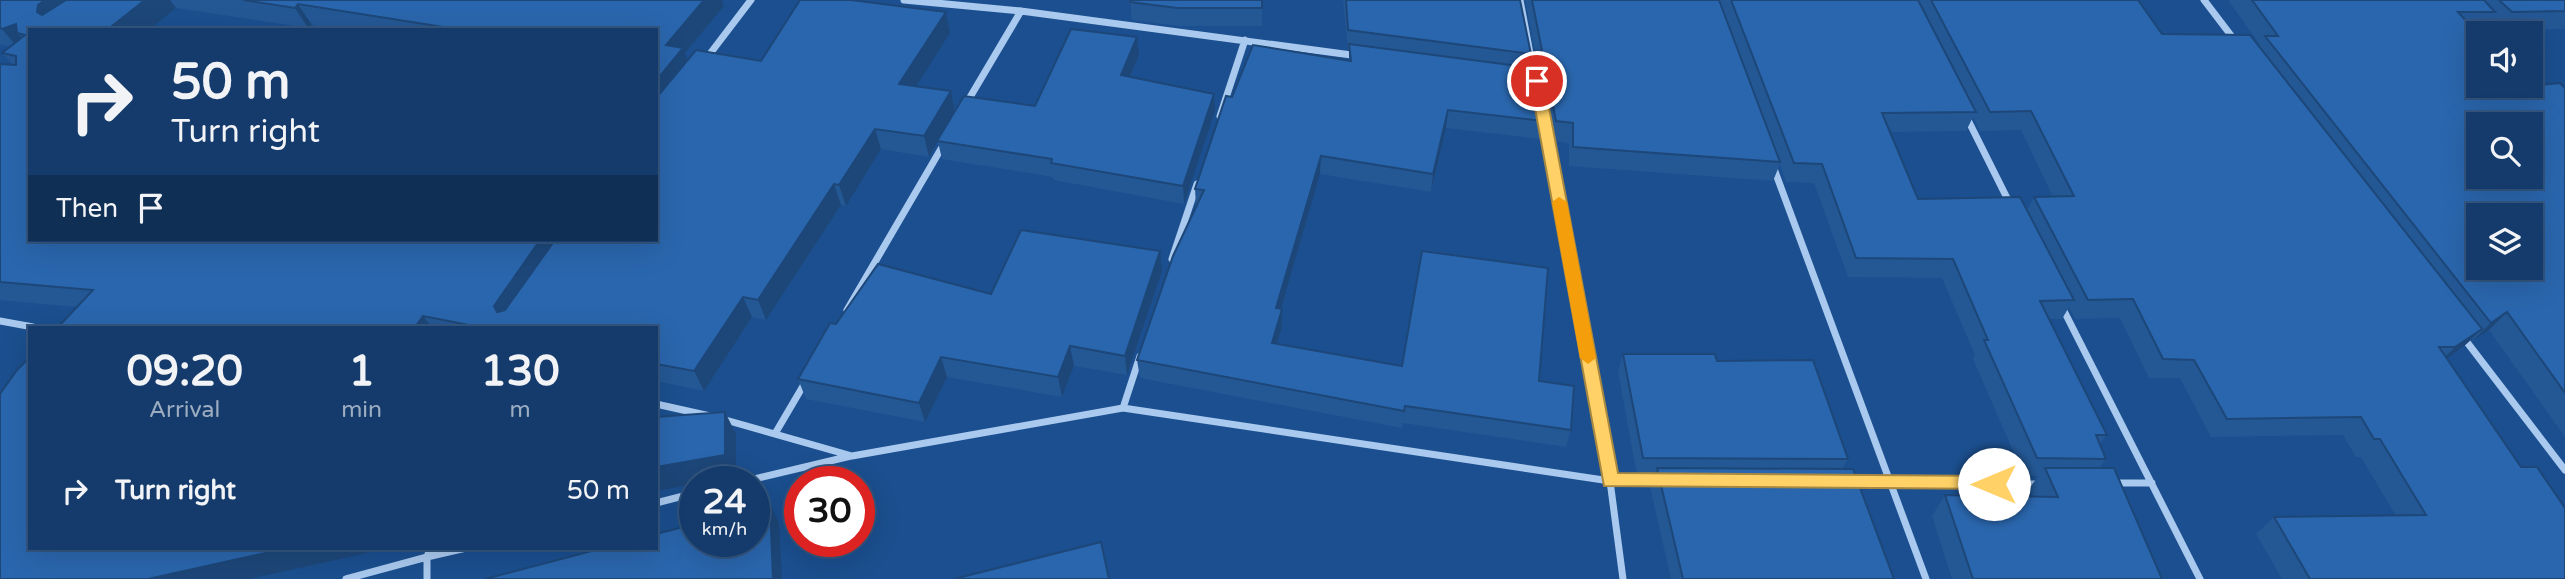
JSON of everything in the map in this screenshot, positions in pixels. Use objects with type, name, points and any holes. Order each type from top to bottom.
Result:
[{"type":"street","points":[[704,62],[751,0]]},
{"type":"street","points":[[907,0],[1021,11],[1364,57]]},
{"type":"street","points":[[1520,0],[1610,481],[1623,579]]},
{"type":"street","points":[[2204,0],[2246,55]]},
{"type":"street","points":[[2469,8],[2481,21]]},
{"type":"street","points":[[965,107],[1021,11]]},
{"type":"street","points":[[1219,119],[1245,40]]},
{"type":"street","points":[[1524,79],[1537,81]]},
{"type":"street","points":[[2543,91],[2548,96]]},
{"type":"street","points":[[1964,111],[2014,211]]},
{"type":"street","points":[[839,324],[951,131]]},
{"type":"street","points":[[1770,157],[1926,579]]},
{"type":"street","points":[[1171,263],[1201,171]]},
{"type":"street","points":[[2058,297],[2200,579]]},
{"type":"street","points":[[0,321],[28,326]]},
{"type":"street","points":[[2456,328],[2565,470]]},
{"type":"street","points":[[1123,408],[1144,342]]},
{"type":"street","points":[[776,432],[811,372]]},
{"type":"street","points":[[658,404],[776,432],[852,456]]},
{"type":"street","points":[[770,475],[852,456],[1123,408],[1610,481],[1666,481]]},
{"type":"street","points":[[1834,483],[2055,484]]},
{"type":"street","points":[[2110,483],[2152,483]]},
{"type":"street","points":[[658,503],[679,498]]},
{"type":"street","points":[[346,579],[428,552],[447,550]]},
{"type":"street","points":[[428,552],[428,579]]},
{"type":"building","points":[[0,0],[45,0],[38,5],[37,12],[42,15],[66,0],[145,0],[110,28],[28,28],[28,242],[539,242],[494,306],[497,312],[505,310],[554,242],[658,242],[658,96],[696,50],[761,61],[800,0],[851,0],[946,12],[899,84],[951,91],[924,136],[875,129],[839,185],[834,184],[758,300],[743,297],[694,371],[658,364],[658,326],[474,326],[423,316],[416,326],[59,326],[93,290],[0,282],[0,64],[16,65],[16,56],[2,53],[25,35],[17,33],[16,24],[0,28]]},
{"type":"building","points":[[243,0],[704,0],[666,45],[683,48],[658,79],[658,28],[449,28],[298,4],[295,8]]},
{"type":"building","points":[[1130,0],[1262,0],[1262,8],[1177,8]]},
{"type":"building","points":[[1346,0],[1520,0],[1531,54],[1348,30]]},
{"type":"building","points":[[1532,0],[1719,0],[1780,162],[1573,147],[1573,123],[1556,121]]},
{"type":"building","points":[[1731,0],[1918,0],[1976,112],[1882,113],[1918,199],[2020,197],[2074,300],[2040,301],[2107,435],[2096,435],[2106,459],[2037,458],[1984,340],[1988,340],[1953,259],[1856,258],[1822,164],[1794,163]]},
{"type":"building","points":[[1931,0],[2138,0],[2162,34],[2250,35],[2482,329],[2455,347],[2439,347],[2521,467],[2537,467],[2565,508],[2565,579],[2310,579],[2274,517],[2426,515],[2380,439],[2374,439],[2361,417],[2227,419],[2194,360],[2163,359],[2133,299],[2088,300],[2034,197],[2074,196],[2031,111],[1990,112]]},
{"type":"building","points":[[2252,0],[2484,0],[2495,12],[2458,12],[2466,21],[2466,98],[2543,98],[2543,85],[2560,83],[2565,88],[2565,393],[2507,312],[2491,323],[2265,36],[2278,36]]},
{"type":"building","points":[[2499,0],[2565,0],[2565,11],[2512,12]]},
{"type":"building","points":[[1071,29],[1137,37],[1121,75],[1214,94],[1183,186],[1051,163],[1052,159],[937,141],[964,96],[1035,106]]},
{"type":"building","points":[[1349,44],[1533,68],[1543,121],[1448,110],[1433,174],[1321,156],[1276,308],[1282,309],[1272,343],[1402,366],[1422,251],[1548,268],[1539,381],[1574,386],[1571,430],[1405,406],[1404,411],[1137,360],[1173,256],[1204,190],[1195,189],[1226,96],[1232,97],[1253,45],[1351,61]]},
{"type":"building","points":[[1021,230],[1160,251],[1125,356],[1070,346],[1058,377],[941,357],[919,403],[798,379],[830,323],[836,324],[878,264],[991,294]]},
{"type":"building","points":[[1623,354],[1715,354],[1717,361],[1813,360],[1848,459],[1643,458]]},
{"type":"building","points":[[28,359],[28,550],[279,550],[148,579],[0,579],[0,394]]},
{"type":"building","points":[[725,412],[725,455],[658,467],[658,417]]},
{"type":"building","points":[[1657,468],[1853,469],[1894,579],[1683,579]]},
{"type":"building","points":[[2045,468],[2114,468],[2162,579],[1973,579],[1945,495],[2058,497]]},
{"type":"building","points":[[770,504],[773,579],[485,579],[595,550],[658,550],[658,533],[679,528],[679,557],[770,557]]},
{"type":"building","points":[[1101,542],[1109,579],[954,579]]},
{"type":"slow traffic","points":[[1559,202],[1588,358]]},
{"type":"route","points":[[1537,81],[1610,481],[1994,484]]}]
